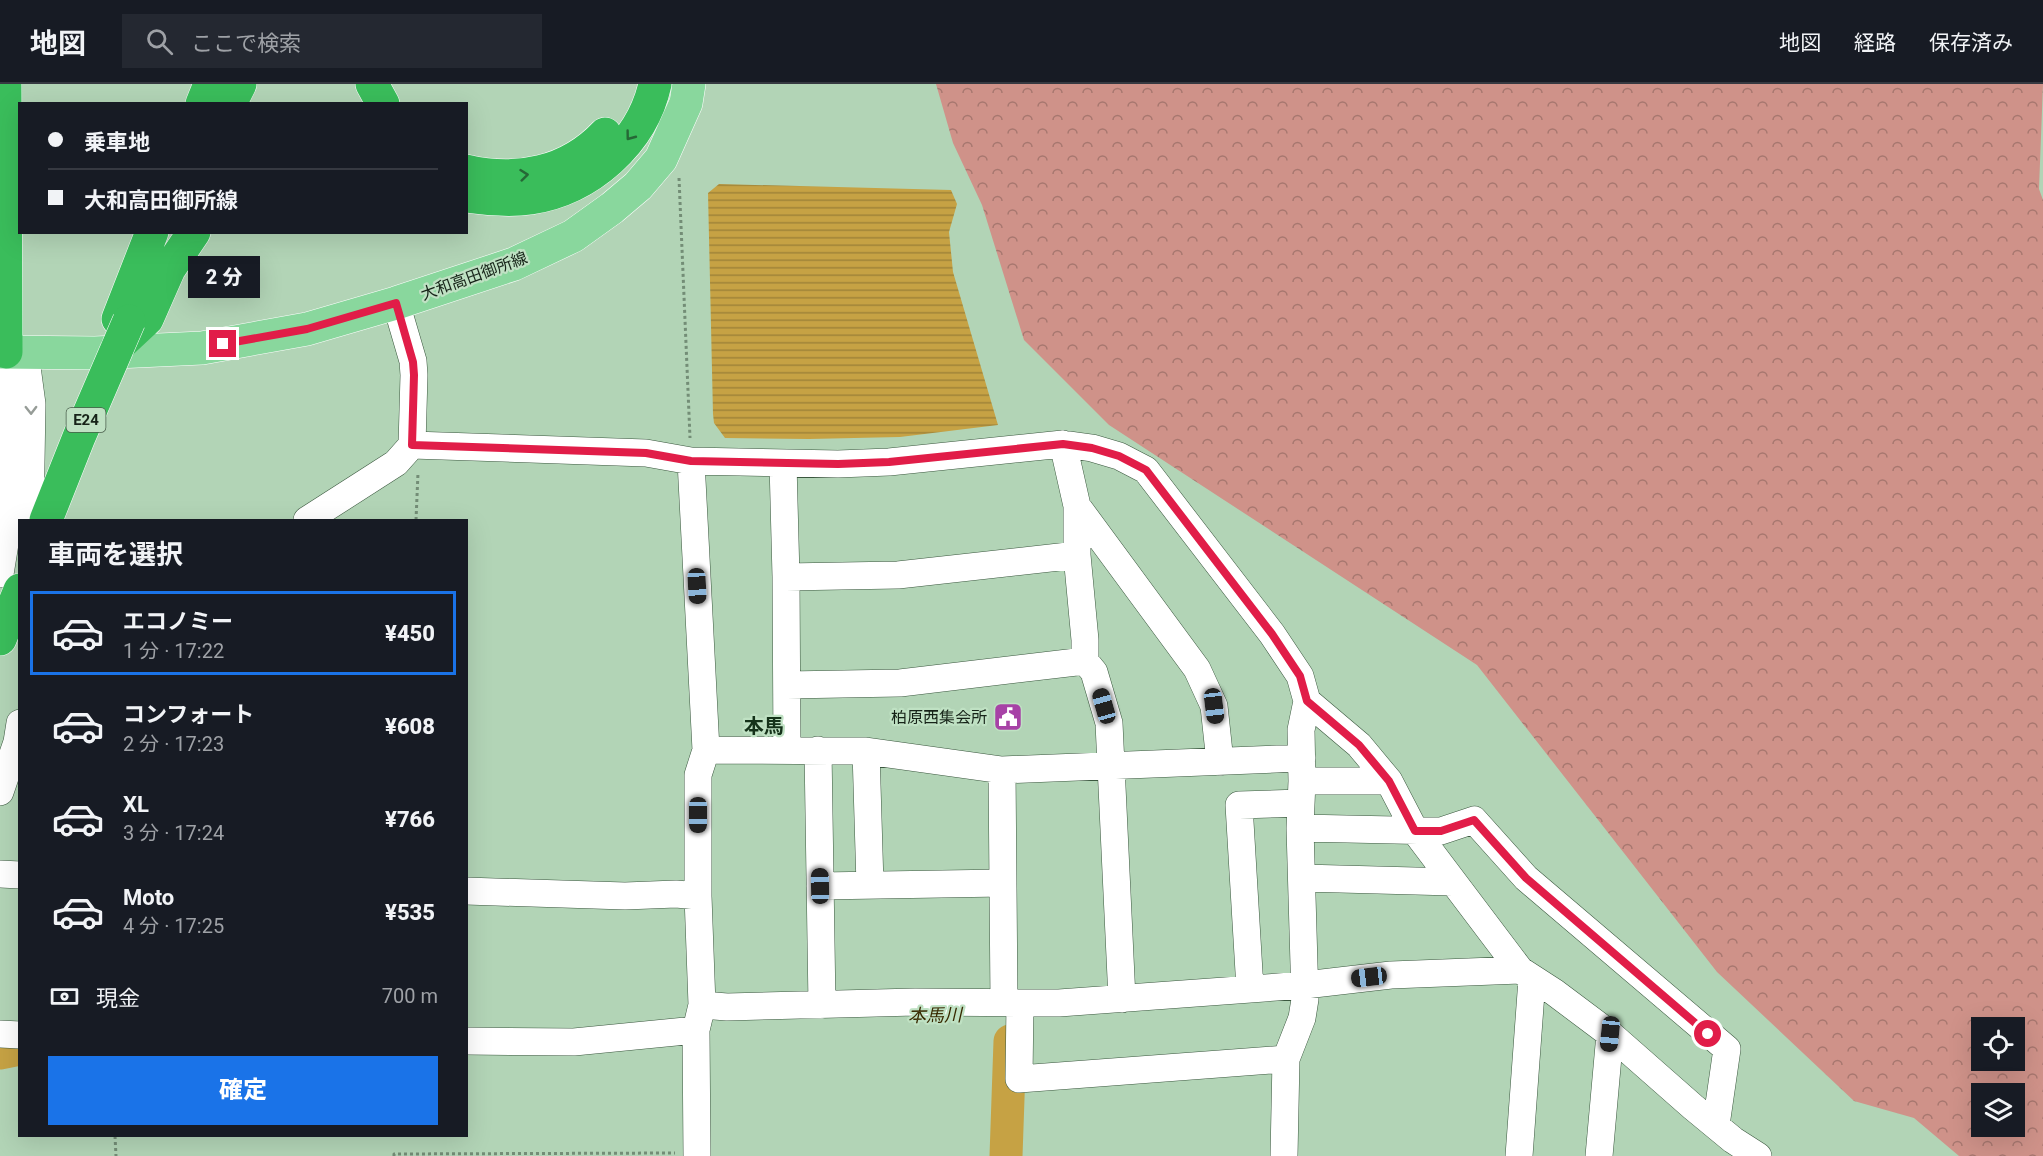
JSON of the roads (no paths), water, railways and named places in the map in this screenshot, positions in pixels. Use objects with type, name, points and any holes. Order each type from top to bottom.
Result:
[{"type":"highway","points":[[5,84],[10,352]]},
{"type":"highway","points":[[25,84],[25,102]]},
{"type":"highway","points":[[203,102],[210,84]]},
{"type":"highway","points":[[231,102],[240,84]]},
{"type":"highway","points":[[372,84],[382,102]]},
{"type":"highway","points":[[468,171],[488,176],[512,177],[536,174],[578,156],[596,143],[611,127],[633,84]]},
{"type":"highway","points":[[468,196],[509,200],[531,198],[576,184],[598,170],[634,133],[646,112],[655,84]]},
{"type":"highway","points":[[10,352],[25,234]]},
{"type":"highway","points":[[128,327],[151,234]]},
{"type":"highway","name":"E24","points":[[46,519],[79,437],[167,234]]},
{"type":"highway","points":[[128,327],[193,234]]},
{"type":"highway","points":[[0,639],[18,595]]},
{"type":"main road","name":"大和高田御所線","points":[[10,352],[95,353],[202,348],[307,329],[396,303],[514,264],[573,236],[669,166],[689,84]]},
{"type":"street","points":[[309,519],[396,463],[412,445],[413,362],[396,303]]},
{"type":"street","points":[[10,352],[32,404],[30,519]]},
{"type":"street","points":[[0,574],[9,519],[10,352]]},
{"type":"street","points":[[412,445],[646,453],[691,461],[783,463],[889,462],[1063,444],[1092,448],[1119,456],[1146,470],[1272,634],[1300,676],[1307,701],[1301,730],[1305,999],[1302,1018],[1286,1059],[1284,1156]]},
{"type":"street","points":[[1063,444],[1077,506],[1077,555],[1085,661],[1094,672],[1109,723],[1122,999]]},
{"type":"street","points":[[691,461],[706,750],[698,775],[697,1154]]},
{"type":"street","points":[[783,463],[787,749]]},
{"type":"street","points":[[1077,506],[1197,669],[1214,706],[1220,762]]},
{"type":"street","points":[[786,577],[898,575],[1077,555]]},
{"type":"street","points":[[787,685],[900,683],[1085,661]]},
{"type":"street","points":[[1307,701],[1359,745],[1389,781],[1415,831],[1526,975],[1554,992],[1610,1034],[1716,1125],[1758,1156]]},
{"type":"street","points":[[0,792],[18,739]]},
{"type":"street","points":[[706,750],[866,751],[1002,770],[1220,762],[1415,831],[1441,831],[1474,820],[1526,878],[1727,1049],[1716,1125]]},
{"type":"street","points":[[818,750],[822,1005]]},
{"type":"street","points":[[866,751],[870,885]]},
{"type":"street","points":[[1002,770],[1003,883],[1018,1079],[1286,1059]]},
{"type":"street","points":[[1250,989],[1239,805],[1301,792],[1389,781]]},
{"type":"street","points":[[0,874],[18,874]]},
{"type":"street","points":[[1302,878],[1453,882]]},
{"type":"street","points":[[820,886],[1003,883]]},
{"type":"street","points":[[468,891],[698,896]]},
{"type":"street","points":[[468,1041],[574,1042],[699,1018],[727,1007],[1122,999],[1305,985],[1391,975],[1526,975]]},
{"type":"street","points":[[1519,1156],[1526,975]]},
{"type":"street","points":[[0,1034],[18,1035]]},
{"type":"street","points":[[1599,1156],[1610,1034]]},
{"type":"waterway","name":"本馬川","points":[[1006,1156],[1010,1041]]},
{"type":"waterway","name":"本馬川","points":[[0,1053],[18,1049]]},
{"type":"place","name":"柏原西集会所","points":[[1008,717]]},
{"type":"district","name":"本馬","points":[[764,726]]}]
